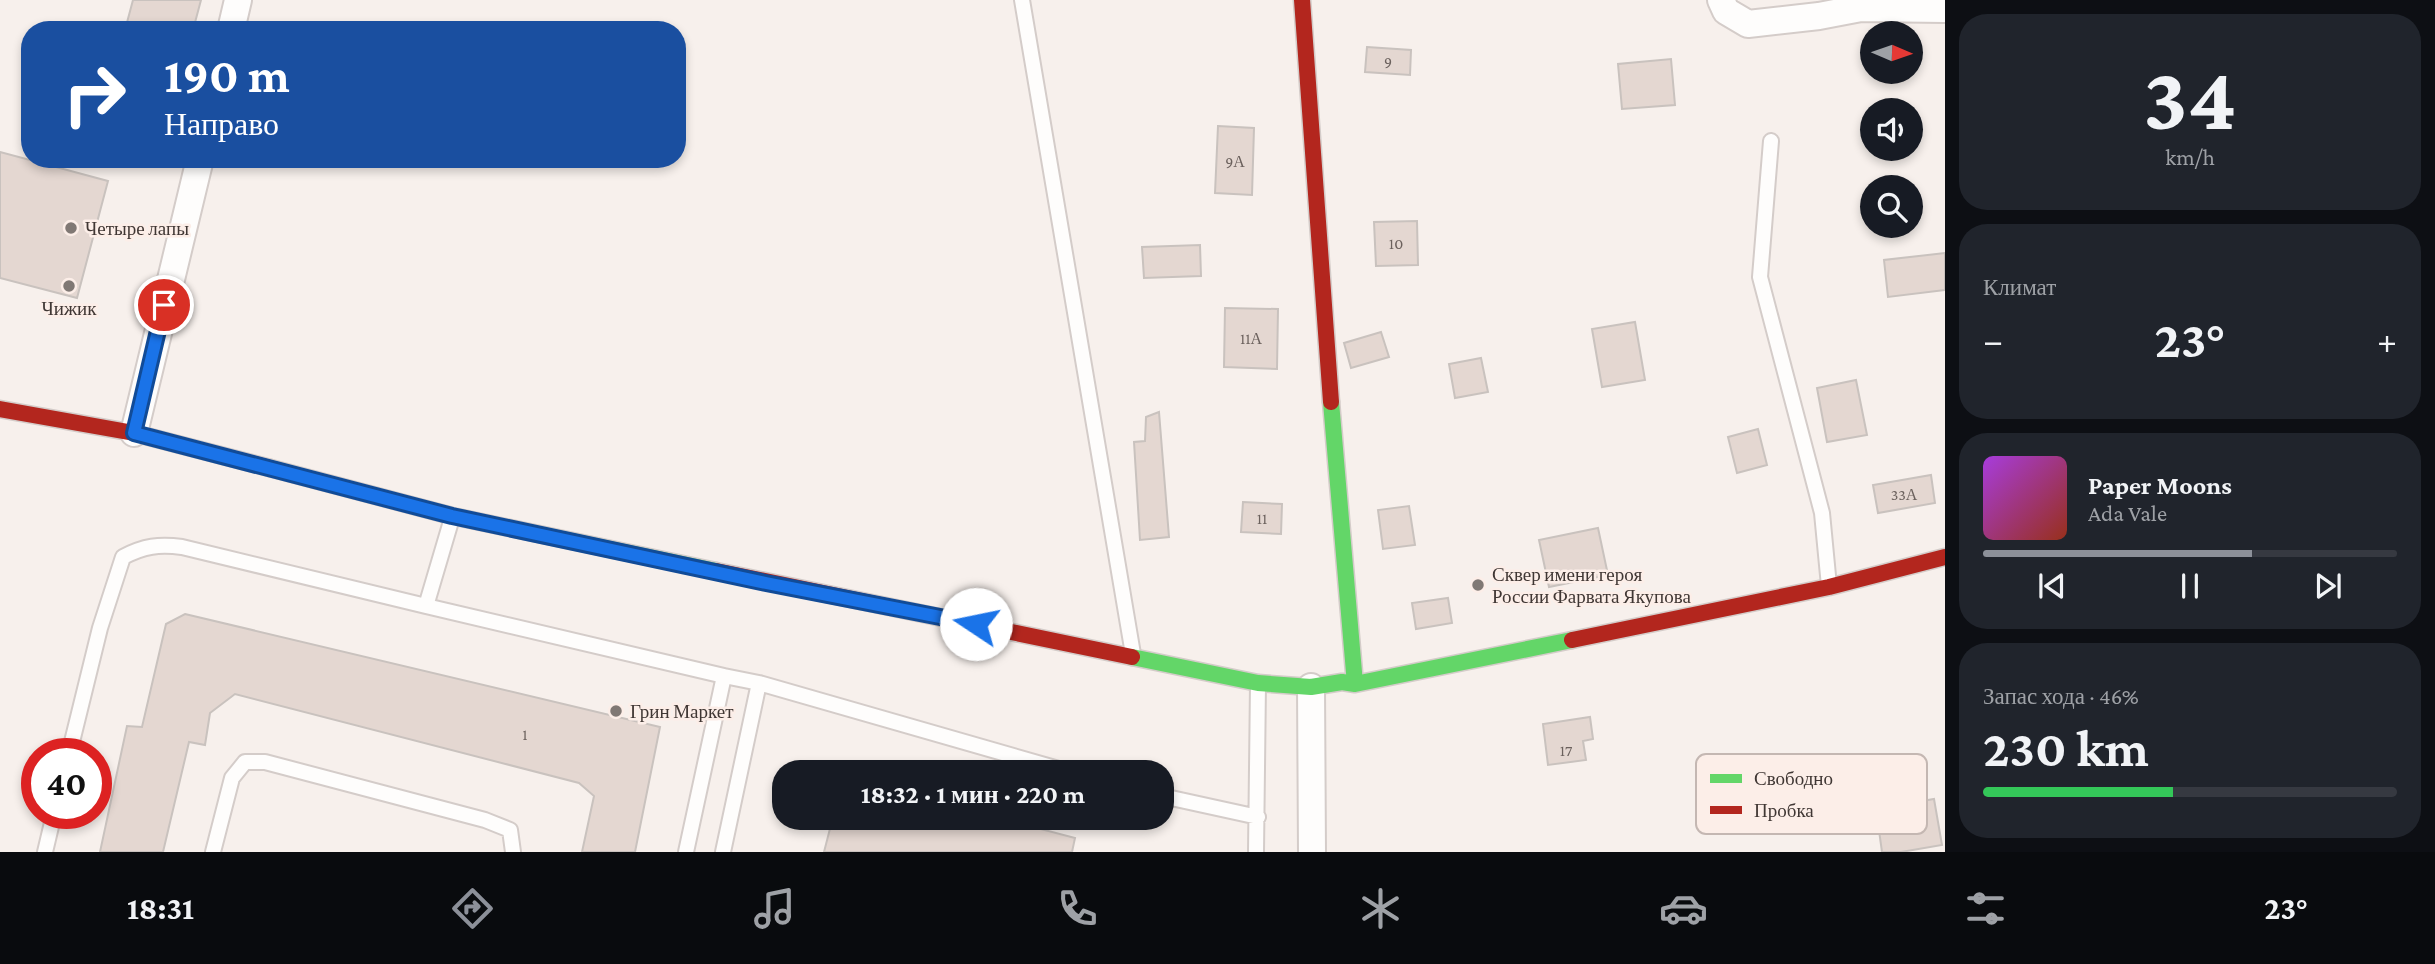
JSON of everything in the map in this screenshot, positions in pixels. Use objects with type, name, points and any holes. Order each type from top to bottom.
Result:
[{"type":"street","points":[[233,21],[238,0]]},
{"type":"street","points":[[1302,0],[1327,353],[1355,684]]},
{"type":"street","points":[[1721,0],[1726,11],[1748,24],[1861,8],[1945,9]]},
{"type":"street","points":[[134,433],[198,168]]},
{"type":"street","points":[[0,409],[134,433],[452,516],[1258,683],[1311,687],[1342,682],[1355,684],[1829,587],[1945,556]]},
{"type":"street","points":[[1311,687],[1312,852]]},
{"type":"lane","points":[[1022,0],[1133,655]]},
{"type":"lane","points":[[1771,141],[1760,276],[1822,513],[1829,587]]},
{"type":"lane","points":[[426,606],[452,516]]},
{"type":"lane","points":[[73,738],[116,574],[123,557],[139,548],[160,544],[760,683],[1027,760]]},
{"type":"lane","points":[[686,852],[724,676]]},
{"type":"lane","points":[[723,852],[760,683]]},
{"type":"lane","points":[[1256,852],[1258,683]]},
{"type":"lane","points":[[213,852],[232,778],[245,762],[299,770],[485,820],[509,830],[513,852]]},
{"type":"lane","points":[[1174,799],[1258,817]]},
{"type":"lane","points":[[44,852],[50,829]]},
{"type":"building","points":[[133,0],[201,0],[195,21],[127,21]]},
{"type":"building","points":[[1367,47],[1411,50],[1410,75],[1365,72]]},
{"type":"building","points":[[1671,59],[1675,105],[1622,109],[1618,64]]},
{"type":"building","points":[[1218,126],[1254,128],[1252,195],[1215,193]]},
{"type":"building","points":[[0,152],[21,158],[21,168],[60,168],[108,181],[77,298],[0,278]]},
{"type":"building","points":[[1417,221],[1418,265],[1376,266],[1374,222]]},
{"type":"building","points":[[1200,245],[1201,276],[1144,278],[1142,247]]},
{"type":"building","points":[[1945,253],[1945,290],[1888,297],[1884,260]]},
{"type":"building","points":[[1225,308],[1278,309],[1277,369],[1224,367]]},
{"type":"building","points":[[1635,322],[1645,380],[1602,387],[1592,329]]},
{"type":"building","points":[[1381,332],[1389,357],[1351,368],[1344,343]]},
{"type":"building","points":[[1481,358],[1488,392],[1455,398],[1449,364]]},
{"type":"building","points":[[1856,380],[1867,435],[1827,442],[1817,388]]},
{"type":"building","points":[[1159,412],[1169,537],[1140,540],[1134,442],[1145,441],[1146,417]]},
{"type":"building","points":[[1758,429],[1767,465],[1737,473],[1728,437]]},
{"type":"building","points":[[1931,475],[1935,503],[1878,513],[1873,485]]},
{"type":"building","points":[[1243,502],[1282,504],[1281,534],[1241,532]]},
{"type":"building","points":[[1409,506],[1415,545],[1383,549],[1378,510]]},
{"type":"building","points":[[1598,528],[1608,575],[1549,587],[1539,540]]},
{"type":"building","points":[[1448,598],[1452,623],[1416,629],[1412,603]]},
{"type":"building","points":[[185,614],[660,727],[635,852],[582,852],[594,796],[579,783],[235,694],[210,713],[205,745],[189,742],[163,852],[100,852],[105,829],[112,829],[112,796],[127,726],[142,727],[166,624]]},
{"type":"building","points":[[1590,717],[1593,739],[1583,741],[1586,760],[1548,765],[1543,724]]},
{"type":"building","points":[[1934,799],[1942,845],[1901,852],[1882,852],[1879,834],[1927,834],[1927,800]]},
{"type":"building","points":[[830,830],[1045,830],[1075,838],[1072,852],[824,852]]},
{"type":"traffic: fast","points":[[1331,402],[1355,684]]},
{"type":"traffic: fast","points":[[270,468],[452,516],[716,571]]},
{"type":"traffic: fast","points":[[1132,657],[1258,683],[1311,687],[1342,682],[1355,684],[1572,640]]},
{"type":"traffic: jam","points":[[1302,0],[1331,402]]},
{"type":"traffic: jam","points":[[0,409],[134,433],[270,468]]},
{"type":"traffic: jam","points":[[1572,640],[1829,587],[1945,557]]},
{"type":"traffic: jam","points":[[716,571],[1132,657]]},
{"type":"place","name":"Четыре лапы","points":[[71,228]]},
{"type":"place","name":"Чижик","points":[[69,286]]},
{"type":"place","name":"Сквер имени героя России Фарвата Якупова","points":[[1478,585]]},
{"type":"place","name":"Грин Маркет","points":[[616,711]]},
{"type":"route","points":[[164,305],[134,433],[452,516],[766,583],[976,624]]}]
